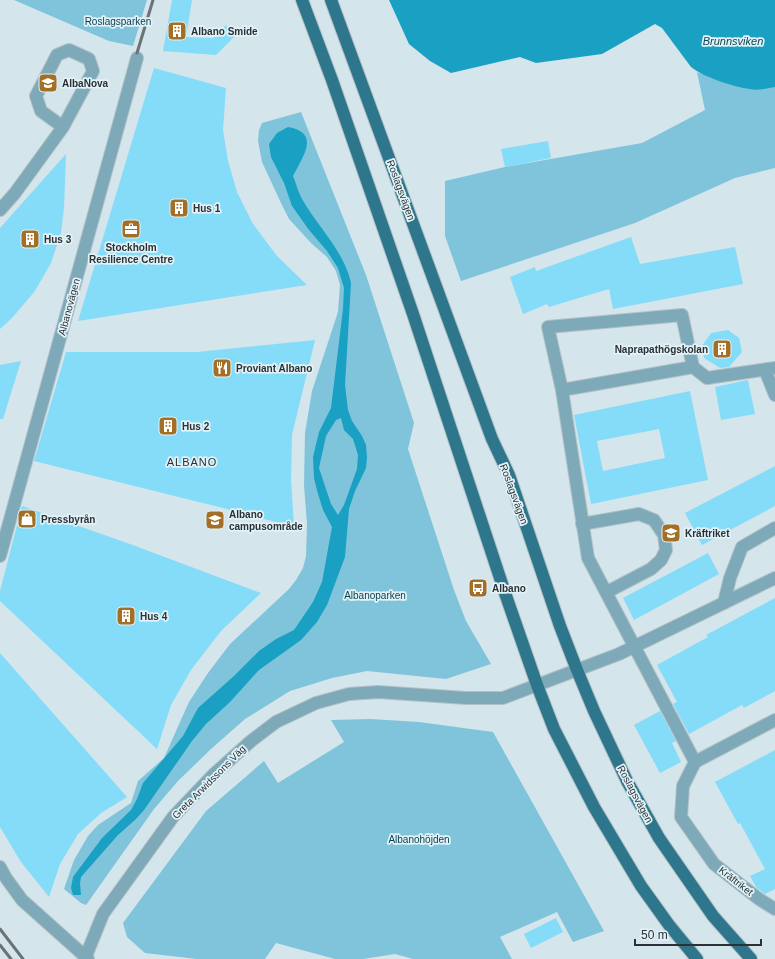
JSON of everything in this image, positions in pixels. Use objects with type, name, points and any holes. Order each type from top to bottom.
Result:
[{"type":"main road","points":[[302,0],[332,80],[413,314],[505,593],[554,729],[594,807],[641,886],[697,959]]},
{"type":"main road","name":"Roslagsvägen","points":[[331,0],[492,439],[509,475],[560,626],[594,711],[627,781],[659,838],[713,916],[751,959]]},
{"type":"street","points":[[0,210],[15,193],[64,127],[93,71],[89,59],[69,50],[57,55],[36,96],[41,111],[64,127]]},
{"type":"street","name":"Albanovägen","points":[[0,556],[137,58]]},
{"type":"street","points":[[775,395],[770,369],[707,378],[693,367],[682,315],[548,328],[562,390],[588,558],[695,762],[775,720]]},
{"type":"street","points":[[562,390],[693,367]]},
{"type":"street","points":[[582,524],[639,514],[654,520],[664,536],[666,550],[661,560],[651,569],[606,592]]},
{"type":"street","points":[[724,603],[730,578],[742,546],[775,528]]},
{"type":"street","points":[[635,647],[775,578]]},
{"type":"street","name":"Greta Arwidssons Väg","points":[[87,958],[103,914],[173,817],[213,775],[251,741],[276,722],[316,703],[349,694],[378,692],[499,699],[635,647]]},
{"type":"street","name":"Kräftriket","points":[[695,762],[683,786],[682,817],[714,864],[759,899],[775,909]]},
{"type":"street","points":[[0,867],[22,900],[87,958]]},
{"type":"green space","name":"Roslagsparken","points":[[14,0],[147,0],[133,46],[109,41]]},
{"type":"green space","points":[[697,72],[717,80],[775,87],[775,168],[735,178],[635,223],[461,281],[445,236],[445,181],[505,167],[642,143],[705,110]]},
{"type":"green space","name":"Albanoparken","points":[[301,112],[366,275],[414,423],[408,449],[454,590],[466,621],[491,664],[446,679],[367,671],[332,678],[290,691],[245,719],[178,781],[154,809],[86,905],[81,903],[64,889],[74,860],[88,836],[98,825],[131,803],[138,781],[164,758],[189,702],[208,673],[230,644],[289,589],[303,568],[306,556],[307,524],[304,485],[305,433],[312,391],[338,312],[340,285],[336,271],[327,257],[312,244],[289,219],[262,162],[258,141],[259,130],[262,123]]},
{"type":"green space","name":"Albanohöjden","points":[[371,719],[419,722],[493,732],[604,931],[573,942],[557,912],[500,937],[512,959],[413,959],[395,954],[363,959],[335,959],[276,943],[265,959],[197,959],[145,953],[127,937],[123,923],[206,811],[264,761],[278,783],[344,742],[331,720]]},
{"type":"water","name":"Brunnsviken","points":[[389,0],[775,0],[775,87],[756,90],[743,88],[727,84],[696,71],[691,67],[662,28],[655,24],[602,54],[536,63],[520,57],[451,73],[430,61],[409,44]]},
{"type":"water","points":[[288,127],[298,130],[304,134],[307,140],[305,153],[293,176],[302,199],[343,260],[351,283],[345,385],[348,410],[352,421],[366,445],[367,458],[366,468],[355,491],[349,509],[345,557],[327,605],[317,622],[301,640],[259,670],[230,702],[206,724],[192,741],[144,810],[118,835],[81,877],[81,895],[73,895],[71,888],[73,877],[102,838],[131,810],[143,783],[183,736],[198,708],[259,651],[276,639],[294,630],[313,602],[322,582],[332,527],[323,510],[318,494],[314,478],[313,457],[319,432],[331,408],[343,309],[344,288],[338,268],[327,251],[309,230],[292,206],[284,183],[271,157],[269,144],[277,133]],"holes":[[[341,418],[344,430],[353,439],[358,455],[357,469],[344,505],[338,515],[331,504],[319,468],[326,436],[336,420]]]},
{"type":"building","name":"Albano Smide","points":[[172,0],[192,0],[186,37],[213,38],[226,25],[234,37],[216,55],[163,51]]},
{"type":"building","name":"Hus 1","points":[[154,68],[226,88],[223,130],[228,161],[237,192],[253,224],[277,256],[307,285],[78,321]]},
{"type":"building","points":[[548,141],[551,158],[505,167],[501,149]]},
{"type":"building","name":"Hus 3","points":[[66,154],[64,208],[61,233],[51,263],[35,291],[12,318],[0,329],[0,228]]},
{"type":"building","points":[[631,237],[640,264],[735,247],[743,284],[613,309],[609,289],[549,307],[547,304],[523,314],[510,277],[535,267],[536,271]]},
{"type":"building","name":"Naprapathögskolan","points":[[728,330],[739,338],[742,352],[729,367],[720,368],[704,358],[702,346],[711,333]]},
{"type":"building","name":"Hus 2","points":[[315,340],[292,435],[291,480],[294,527],[34,461],[66,352],[197,352]]},
{"type":"building","points":[[21,361],[3,419],[0,419],[0,365]]},
{"type":"building","points":[[748,380],[755,414],[721,420],[715,387]]},
{"type":"building","points":[[690,391],[708,480],[591,504],[574,415]],"holes":[[[659,429],[665,458],[603,471],[597,441]]]},
{"type":"building","points":[[775,466],[775,506],[702,545],[685,513]]},
{"type":"building","name":"Hus 4","points":[[22,506],[130,544],[261,593],[221,631],[191,670],[171,705],[157,749],[0,601],[0,591]]},
{"type":"building","points":[[708,553],[719,574],[634,620],[623,598]]},
{"type":"building","points":[[775,598],[775,691],[744,708],[742,705],[689,734],[673,704],[677,702],[657,665],[708,637],[706,635]]},
{"type":"building","points":[[0,653],[127,797],[101,813],[78,834],[60,864],[49,897],[21,862],[0,827]]},
{"type":"building","points":[[660,711],[676,741],[672,743],[681,762],[660,773],[634,725]]},
{"type":"building","points":[[775,750],[775,889],[765,894],[756,887],[750,876],[765,869],[740,823],[738,824],[715,782]]},
{"type":"building","points":[[556,918],[563,932],[531,948],[524,934]]},
{"type":"railway","points":[[137,53],[153,0]]},
{"type":"railway","points":[[0,929],[23,959]]},
{"type":"railway","points":[[0,945],[11,959]]},
{"type":"place","name":"Albano Smide","points":[[177,31]]},
{"type":"place","name":"AlbaNova","points":[[48,83]]},
{"type":"place","name":"Hus 1","points":[[179,208]]},
{"type":"place","name":"Stockholm Resilience Centre","points":[[131,229]]},
{"type":"place","name":"Hus 3","points":[[30,239]]},
{"type":"place","name":"Naprapathögskolan","points":[[722,349]]},
{"type":"place","name":"Proviant Albano","points":[[222,368]]},
{"type":"place","name":"Hus 2","points":[[168,426]]},
{"type":"place","name":"Pressbyrån","points":[[27,519]]},
{"type":"place","name":"Albano campusområde","points":[[215,520]]},
{"type":"place","name":"Kräftriket","points":[[671,533]]},
{"type":"place","name":"Albano","points":[[478,588]]},
{"type":"place","name":"Hus 4","points":[[126,616]]},
{"type":"district","name":"ALBANO","points":[[192,462]]}]
